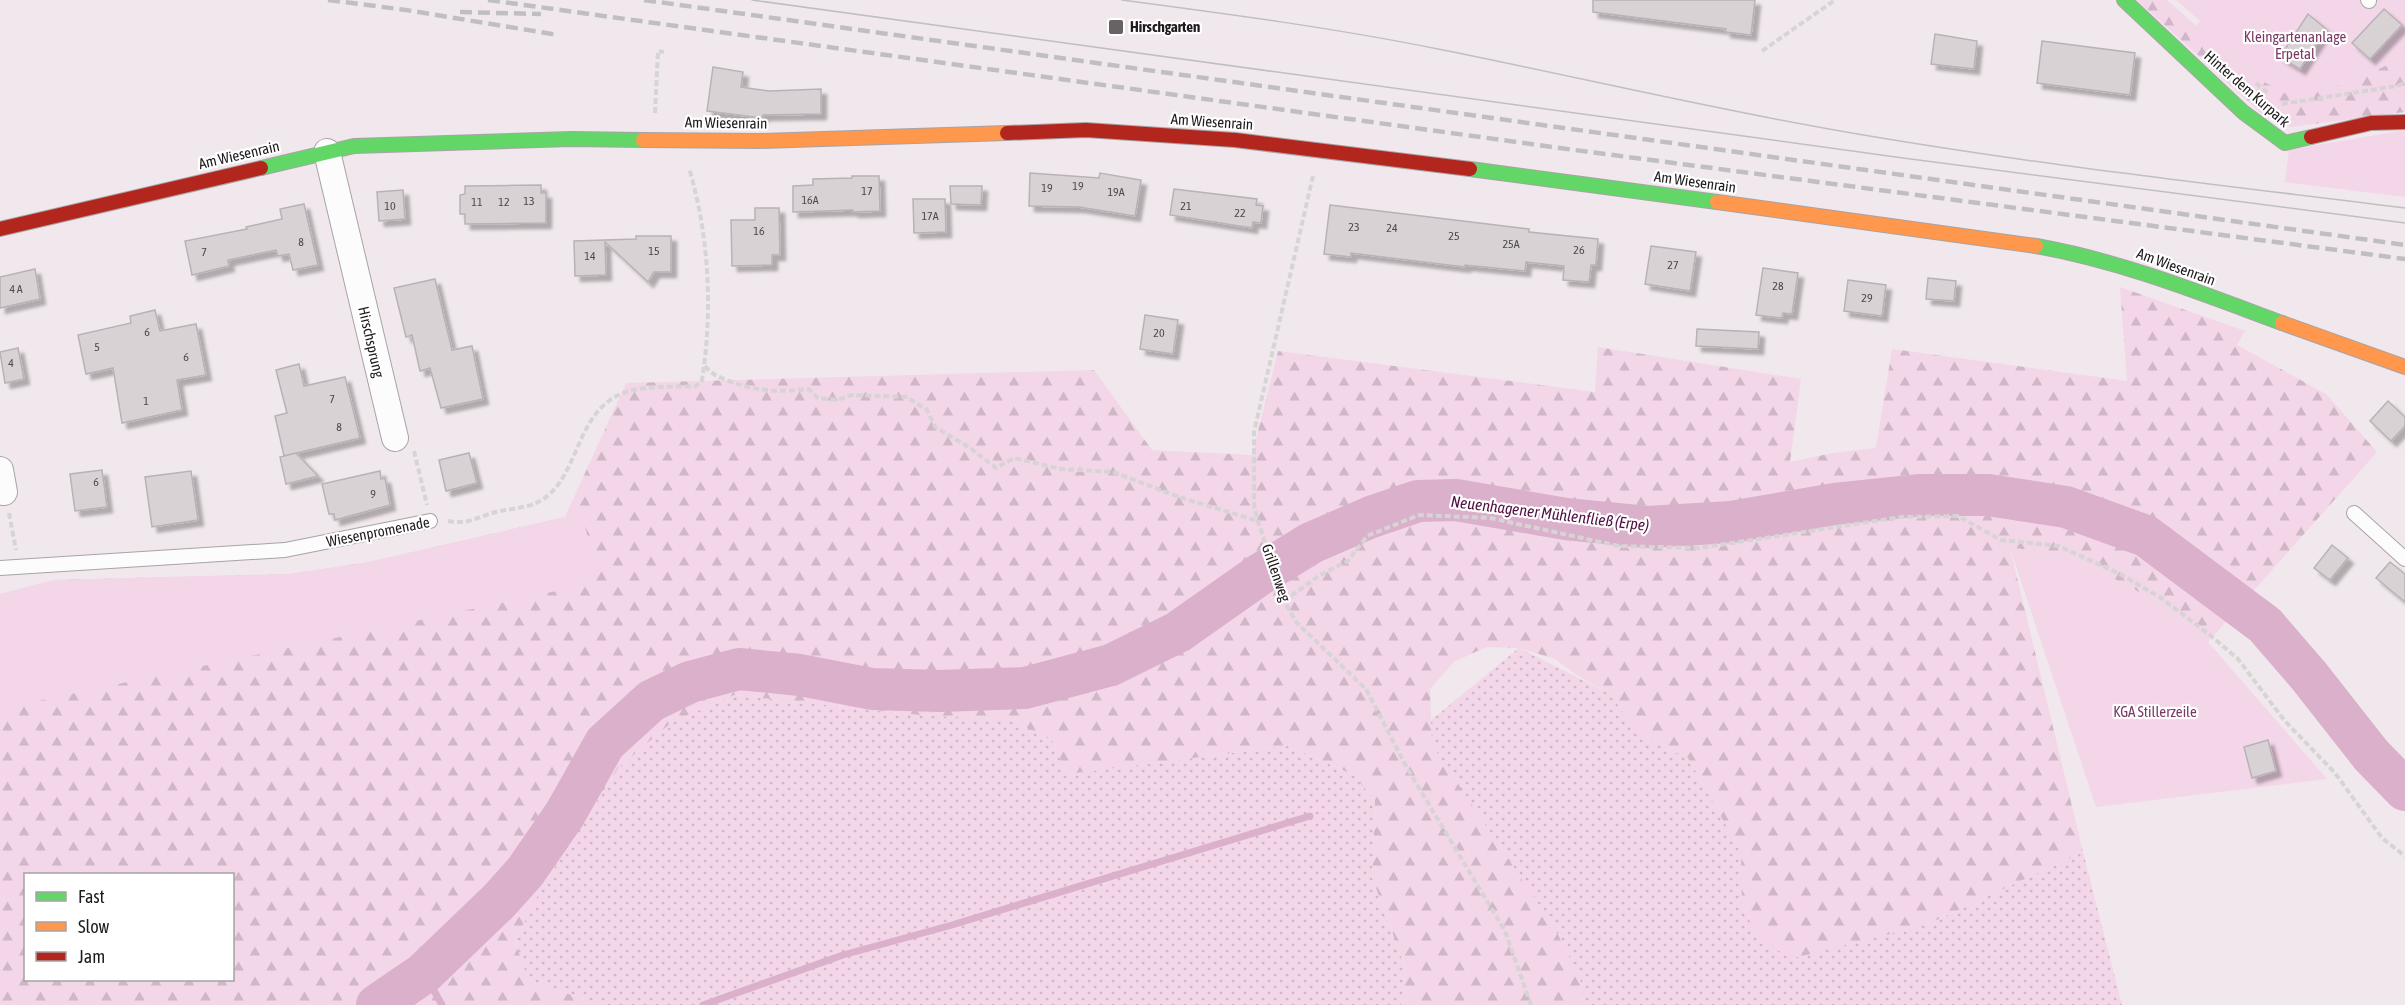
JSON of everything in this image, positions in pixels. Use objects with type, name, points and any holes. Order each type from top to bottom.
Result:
[{"type":"street","name":"Hinter dem Kurpark","points":[[2124,0],[2243,112],[2285,143],[2371,123],[2405,122]]},
{"type":"street","name":"Am Wiesenrain","points":[[0,229],[354,146],[653,138],[759,141],[1086,130],[1234,140],[1319,149],[2022,243],[2081,254],[2128,267],[2405,367]]},
{"type":"street","name":"Hirschsprung","points":[[327,152],[395,438]]},
{"type":"lane","points":[[2354,513],[2405,559]]},
{"type":"lane","name":"Wiesenpromenade","points":[[0,568],[285,550],[430,521]]},
{"type":"path","points":[[1762,51],[1835,0]]},
{"type":"path","points":[[653,138],[658,51],[664,52]]},
{"type":"path","points":[[2255,82],[2283,105],[2405,83]]},
{"type":"path","points":[[684,139],[686,160],[698,196],[705,256],[709,297],[705,366],[711,374],[752,389],[778,392],[809,389],[818,398],[837,400],[852,395],[907,397],[927,410],[935,427],[970,448],[996,468],[1014,458],[1061,469],[1113,472],[1179,497],[1258,521]]},
{"type":"path","name":"Grillenweg","points":[[1319,149],[1254,432],[1254,506],[1284,602],[1297,623],[1366,689],[1407,768],[1504,931],[1531,1005]]},
{"type":"path","name":"Wiesenpromenade","points":[[430,521],[466,523],[484,515],[536,503],[552,493],[564,477],[586,427],[598,411],[612,399],[645,388],[696,386],[702,380],[705,366]]},
{"type":"path","points":[[395,438],[413,446],[430,521]]},
{"type":"path","points":[[2,481],[20,566]]},
{"type":"path","points":[[1284,602],[1320,575],[1348,561],[1367,536],[1419,515],[1490,518],[1619,546],[1699,548],[1901,517],[1958,516],[2001,540],[2060,546],[2122,575],[2161,598],[2238,659],[2283,720],[2335,773],[2382,838],[2405,856]]},
{"type":"green space","points":[[2137,0],[2167,0],[2253,76],[2333,87],[2405,58],[2405,112],[2291,127],[2262,114]]},
{"type":"green space","name":"Kleingartenanlage Erpetal","points":[[2176,0],[2405,0],[2405,58],[2333,87],[2286,94],[2253,76],[2196,26],[2200,21]]},
{"type":"green space","points":[[2405,130],[2405,197],[2285,182],[2289,150]]},
{"type":"green space","points":[[2120,287],[2245,331],[2237,345],[2326,394],[2377,452],[2208,642],[2134,589],[2061,552],[2010,548],[2083,852],[1926,925],[1790,959],[1760,937],[1742,909],[1741,852],[1688,758],[1640,736],[1610,694],[1578,676],[1555,659],[1519,648],[1486,647],[1454,662],[1430,689],[1432,745],[1554,927],[1580,978],[1583,1005],[1401,1005],[1406,970],[1372,877],[1375,801],[1354,775],[1288,746],[1067,774],[1053,741],[1011,720],[920,715],[734,695],[672,722],[618,768],[542,887],[515,941],[528,980],[600,1005],[0,1005],[0,594],[54,580],[289,574],[369,562],[565,517],[626,383],[1094,370],[1152,450],[1252,455],[1278,351],[1595,392],[1598,347],[1801,379],[1790,462],[1833,453],[1876,448],[1892,349],[2127,381]]},
{"type":"green space","points":[[577,494],[592,554],[585,585],[0,709],[0,594],[54,580],[289,574],[369,562],[565,517]]},
{"type":"green space","name":"KGA Stillerzeile","points":[[2010,548],[2061,552],[2134,589],[2208,642],[2327,779],[2096,807]]},
{"type":"green space","points":[[1519,648],[1610,694],[1641,736],[1688,758],[1742,852],[1742,909],[1926,925],[2083,852],[2122,1005],[1583,1005],[1580,978],[1432,745],[1430,721]]},
{"type":"green space","points":[[734,695],[920,715],[1011,720],[1053,741],[1067,774],[1288,746],[1354,775],[1375,801],[1372,877],[1406,970],[1401,1005],[600,1005],[528,980],[515,941],[542,887],[618,768],[672,722]]},
{"type":"building","points":[[1593,0],[1755,0],[1751,35],[1725,32],[1726,29],[1593,12]]},
{"type":"building","points":[[2384,9],[2402,25],[2370,59],[2352,43]]},
{"type":"building","points":[[2308,14],[2326,29],[2300,69],[2280,57]]},
{"type":"building","points":[[1935,34],[1977,41],[1974,69],[1931,64]]},
{"type":"building","points":[[2042,41],[2135,53],[2130,95],[2037,83]]},
{"type":"building","points":[[713,67],[743,72],[741,87],[769,91],[821,89],[821,114],[763,115],[762,118],[707,111]]},
{"type":"building","points":[[1030,173],[1099,178],[1100,173],[1141,180],[1135,216],[1079,207],[1029,206]]},
{"type":"building","points":[[852,176],[879,176],[880,211],[793,212],[793,186],[813,185],[813,179],[852,178]]},
{"type":"building","points":[[541,185],[541,193],[546,193],[546,223],[465,224],[465,214],[460,214],[460,195],[465,194],[465,186]]},
{"type":"building","points":[[950,186],[982,186],[981,205],[951,204]]},
{"type":"building","points":[[1174,189],[1257,199],[1256,205],[1263,206],[1261,223],[1253,222],[1252,228],[1170,215]]},
{"type":"building","points":[[403,190],[405,219],[379,221],[377,192]]},
{"type":"building","points":[[913,199],[945,199],[946,232],[914,233]]},
{"type":"building","points":[[304,204],[318,265],[293,270],[289,254],[278,256],[276,250],[228,260],[229,266],[192,275],[185,241],[247,229],[246,227],[282,219],[280,209]]},
{"type":"building","points":[[1330,205],[1598,239],[1596,265],[1591,265],[1589,282],[1563,280],[1564,266],[1526,262],[1525,271],[1465,265],[1465,267],[1351,253],[1351,257],[1324,254]]},
{"type":"building","points":[[755,208],[779,208],[780,255],[772,255],[772,265],[732,266],[731,220],[755,220]]},
{"type":"building","points":[[636,236],[671,236],[671,272],[654,272],[648,282],[605,242],[606,275],[575,276],[574,241],[636,239]]},
{"type":"building","points":[[1651,246],[1696,252],[1690,291],[1645,284]]},
{"type":"building","points":[[1763,268],[1798,273],[1792,314],[1783,313],[1782,318],[1756,315]]},
{"type":"building","points":[[35,269],[40,299],[0,308],[0,277]]},
{"type":"building","points":[[1928,278],[1956,281],[1954,301],[1926,299]]},
{"type":"building","points":[[435,279],[452,350],[472,346],[483,399],[441,408],[430,368],[420,371],[412,335],[406,337],[394,288]]},
{"type":"building","points":[[1848,280],[1886,285],[1882,316],[1844,311]]},
{"type":"building","points":[[155,310],[160,331],[196,324],[206,375],[177,380],[182,410],[122,423],[113,368],[86,374],[78,335],[131,323],[130,316]]},
{"type":"building","points":[[1145,315],[1178,320],[1173,354],[1140,349]]},
{"type":"building","points":[[1697,329],[1759,332],[1758,349],[1696,346]]},
{"type":"building","points":[[18,348],[24,379],[5,383],[0,352]]},
{"type":"building","points":[[299,364],[304,386],[345,377],[360,438],[284,456],[275,416],[287,413],[276,370]]},
{"type":"building","points":[[2388,401],[2405,417],[2405,426],[2391,441],[2370,421]]},
{"type":"building","points":[[296,453],[318,476],[286,484],[280,457]]},
{"type":"building","points":[[469,453],[477,483],[446,491],[439,460]]},
{"type":"building","points":[[102,470],[107,507],[75,511],[70,474]]},
{"type":"building","points":[[191,471],[198,520],[152,527],[145,477]]},
{"type":"building","points":[[380,471],[381,479],[385,478],[390,505],[335,520],[334,514],[329,514],[322,484]]},
{"type":"building","points":[[2332,545],[2348,558],[2330,580],[2314,568]]},
{"type":"building","points":[[2390,562],[2405,574],[2405,602],[2376,578]]},
{"type":"building","points":[[2268,740],[2276,771],[2252,778],[2244,747]]},
{"type":"waterway","name":"Neuenhagener Mühlenfließ (Erpe)","points":[[377,1005],[424,973],[499,901],[525,872],[565,814],[605,743],[651,701],[690,682],[739,669],[800,675],[872,689],[939,691],[1025,688],[1111,665],[1178,632],[1259,575],[1311,543],[1371,517],[1418,501],[1456,500],[1566,519],[1647,527],[1731,522],[1835,504],[1921,495],[1988,495],[2066,507],[2146,536],[2265,625],[2309,676],[2371,755],[2405,790]]},
{"type":"waterway","points":[[703,1005],[843,955],[952,925],[1310,816]]},
{"type":"waterway","points":[[424,973],[442,1005]]},
{"type":"tram line","points":[[752,0],[1903,158],[2405,223]]},
{"type":"tram line","points":[[1122,0],[1399,41],[1731,110],[1901,141],[2117,172],[2405,208]]},
{"type":"railway","points":[[328,0],[406,10],[558,35]]},
{"type":"railway","points":[[488,0],[1567,149],[2405,259]]},
{"type":"railway","points":[[644,0],[2405,245]]},
{"type":"railway","points":[[460,12],[541,14]]},
{"type":"traffic: fast","points":[[2124,0],[2243,112],[2285,143],[2311,137]]},
{"type":"traffic: fast","points":[[261,168],[354,146],[571,139],[643,140]]},
{"type":"traffic: fast","points":[[1470,169],[1717,202]]},
{"type":"traffic: fast","points":[[2036,246],[2130,269],[2282,323]]},
{"type":"traffic: slow","points":[[643,140],[759,141],[1007,133]]},
{"type":"traffic: slow","points":[[1717,202],[2036,246]]},
{"type":"traffic: slow","points":[[2282,323],[2405,367]]},
{"type":"traffic: jam","points":[[2311,137],[2371,123],[2405,122]]},
{"type":"traffic: jam","points":[[1007,133],[1086,130],[1235,140],[1470,169]]},
{"type":"traffic: jam","points":[[0,229],[261,168]]},
{"type":"place","name":"Hirschgarten","points":[[1116,27]]}]
